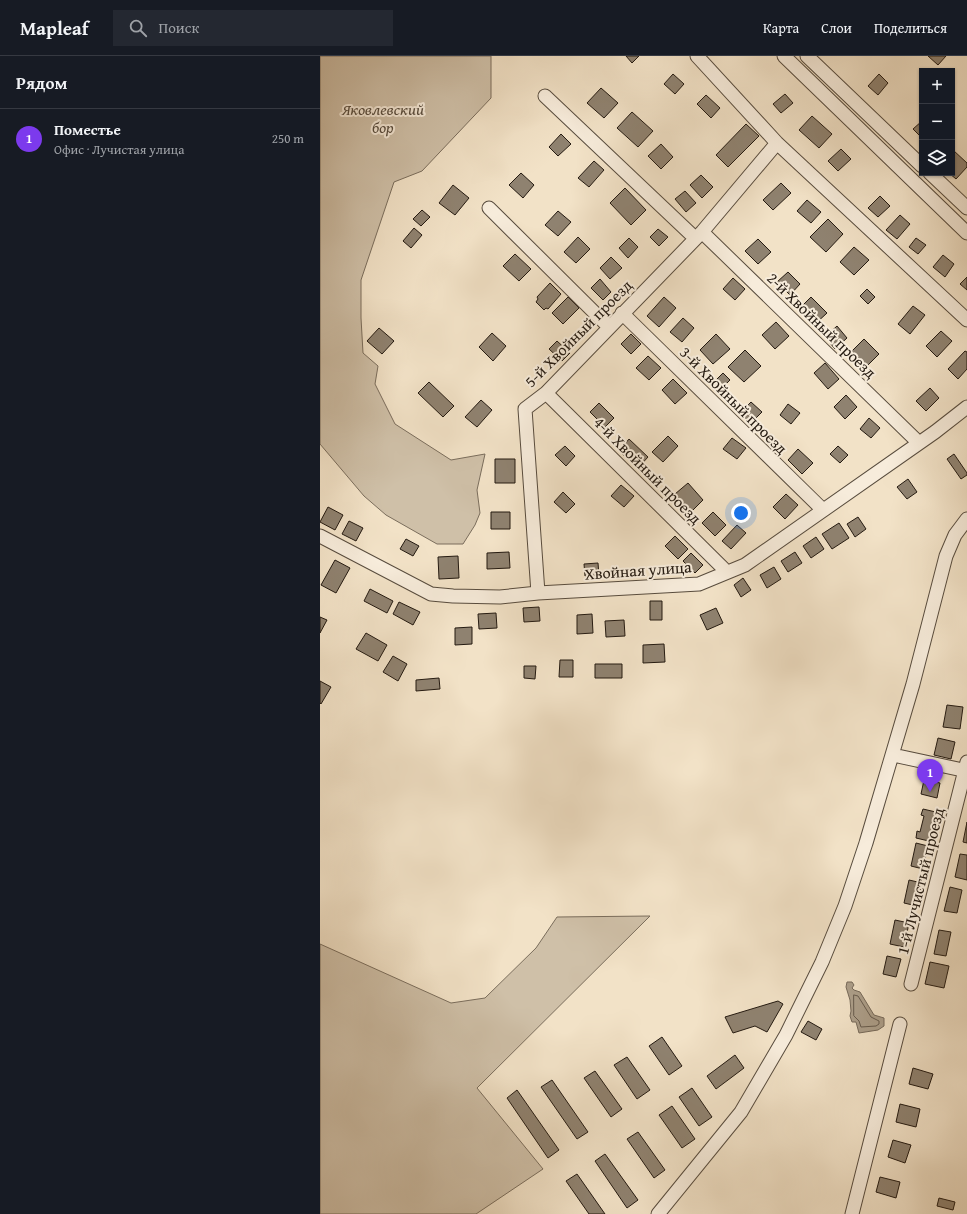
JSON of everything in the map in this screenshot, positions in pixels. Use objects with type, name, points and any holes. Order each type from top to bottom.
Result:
[{"type":"street","points":[[697,56],[777,143],[967,320]]},
{"type":"street","points":[[784,56],[967,233]]},
{"type":"street","points":[[807,56],[919,163]]},
{"type":"street","name":"2-й Хвойный проезд","points":[[545,96],[698,235],[919,443]]},
{"type":"street","name":"5-й Хвойный проезд","points":[[538,593],[525,410],[546,393],[698,235],[777,143]]},
{"type":"street","points":[[933,176],[967,208]]},
{"type":"street","points":[[489,208],[609,327]]},
{"type":"street","name":"3-й Хвойный проезд","points":[[622,314],[823,510]]},
{"type":"street","name":"4-й Хвойный проезд","points":[[546,393],[727,572]]},
{"type":"street","name":"Хвойная улица","points":[[320,536],[431,594],[500,597],[538,593],[699,584],[745,565],[919,443],[967,407]]},
{"type":"street","points":[[658,1214],[741,1112],[786,1035],[822,962],[845,906],[893,755],[946,556],[955,536],[967,519]]},
{"type":"street","points":[[893,755],[966,768]]},
{"type":"street","name":"1-й Лучистый проезд","points":[[911,984],[966,768]]},
{"type":"street","points":[[852,1214],[900,1024]]},
{"type":"green space","name":"Яковлевский бор","points":[[320,56],[491,56],[491,98],[422,171],[394,182],[361,280],[363,353],[378,366],[375,384],[395,424],[451,460],[485,454],[477,490],[480,513],[475,525],[463,544],[437,544],[386,515],[364,496],[320,444]]},
{"type":"green space","points":[[650,916],[477,1088],[543,1169],[476,1214],[320,1214],[320,944],[451,1003],[485,998],[536,948],[557,917]]},
{"type":"water","points":[[847,982],[852,982],[854,985],[852,988],[860,992],[874,1015],[884,1018],[884,1026],[878,1030],[859,1033],[856,1022],[852,1022],[850,1016],[850,1000],[846,987]]},
{"type":"building","points":[[626,56],[639,56],[632,63]]},
{"type":"building","points":[[928,56],[946,56],[938,65]]},
{"type":"building","points":[[673,74],[684,84],[675,94],[664,84]]},
{"type":"building","points":[[879,74],[888,83],[878,95],[868,86]]},
{"type":"building","points":[[601,88],[618,103],[604,118],[587,103]]},
{"type":"building","points":[[785,94],[793,103],[781,113],[773,104]]},
{"type":"building","points":[[706,95],[720,108],[711,118],[697,104]]},
{"type":"building","points":[[632,112],[653,131],[638,147],[617,128]]},
{"type":"building","points":[[812,116],[832,134],[819,148],[799,130]]},
{"type":"building","points":[[746,124],[759,136],[728,167],[716,155]]},
{"type":"building","points":[[919,124],[919,135],[913,129]]},
{"type":"building","points":[[561,134],[571,144],[558,156],[549,147]]},
{"type":"building","points":[[661,144],[673,157],[661,169],[648,156]]},
{"type":"building","points":[[841,149],[851,159],[838,171],[828,161]]},
{"type":"building","points":[[955,152],[967,163],[967,167],[956,179],[952,176],[955,176]]},
{"type":"building","points":[[594,161],[604,170],[589,187],[578,178]]},
{"type":"building","points":[[521,173],[534,185],[523,198],[509,185]]},
{"type":"building","points":[[701,175],[713,187],[702,198],[690,185]]},
{"type":"building","points":[[781,183],[791,193],[773,210],[763,200]]},
{"type":"building","points":[[453,185],[469,198],[455,215],[439,203]]},
{"type":"building","points":[[625,188],[646,210],[631,225],[610,203]]},
{"type":"building","points":[[685,191],[696,203],[686,212],[675,199]]},
{"type":"building","points":[[880,196],[890,206],[878,217],[868,208]]},
{"type":"building","points":[[807,200],[821,212],[811,223],[797,211]]},
{"type":"building","points":[[422,210],[430,217],[421,226],[413,219]]},
{"type":"building","points":[[558,211],[571,222],[558,236],[545,225]]},
{"type":"building","points":[[900,215],[910,224],[897,239],[886,230]]},
{"type":"building","points":[[828,219],[843,234],[826,252],[810,237]]},
{"type":"building","points":[[414,228],[422,235],[411,248],[403,241]]},
{"type":"building","points":[[658,229],[668,237],[659,246],[650,237]]},
{"type":"building","points":[[578,237],[590,249],[576,263],[564,252]]},
{"type":"building","points":[[629,238],[638,247],[628,258],[619,248]]},
{"type":"building","points":[[916,238],[926,245],[918,254],[909,247]]},
{"type":"building","points":[[758,239],[771,252],[758,264],[745,251]]},
{"type":"building","points":[[854,247],[869,260],[854,275],[840,262]]},
{"type":"building","points":[[515,254],[531,269],[519,281],[503,266]]},
{"type":"building","points":[[943,255],[954,264],[945,277],[933,267]]},
{"type":"building","points":[[611,257],[622,268],[610,279],[600,268]]},
{"type":"building","points":[[788,272],[800,284],[790,295],[777,282]]},
{"type":"building","points":[[967,277],[967,290],[960,284]]},
{"type":"building","points":[[733,278],[745,289],[735,300],[723,289]]},
{"type":"building","points":[[600,279],[611,292],[603,300],[591,288]]},
{"type":"building","points":[[550,283],[561,294],[548,309],[546,308],[544,310],[536,302],[538,299],[537,297]]},
{"type":"building","points":[[867,289],[875,297],[868,304],[860,296]]},
{"type":"building","points":[[568,297],[579,308],[563,324],[552,313]]},
{"type":"building","points":[[664,297],[676,308],[659,327],[647,316]]},
{"type":"building","points":[[811,297],[827,313],[814,325],[799,309]]},
{"type":"building","points":[[913,306],[925,315],[910,334],[898,324]]},
{"type":"building","points":[[683,318],[694,328],[682,342],[670,332]]},
{"type":"building","points":[[776,322],[789,336],[775,349],[762,335]]},
{"type":"building","points":[[837,326],[847,338],[835,349],[825,337]]},
{"type":"building","points":[[379,328],[394,341],[382,354],[367,341]]},
{"type":"building","points":[[941,331],[952,341],[937,357],[926,346]]},
{"type":"building","points":[[492,333],[506,346],[493,361],[479,347]]},
{"type":"building","points":[[631,334],[641,344],[631,354],[621,344]]},
{"type":"building","points":[[716,334],[730,349],[713,364],[700,350]]},
{"type":"building","points":[[864,339],[879,354],[867,366],[852,351]]},
{"type":"building","points":[[557,341],[570,353],[562,361],[549,349]]},
{"type":"building","points":[[745,350],[761,366],[744,382],[728,367]]},
{"type":"building","points":[[965,351],[967,352],[967,369],[958,379],[948,369]]},
{"type":"building","points":[[648,356],[661,368],[649,380],[636,368]]},
{"type":"building","points":[[825,363],[839,379],[828,389],[814,373]]},
{"type":"building","points":[[723,373],[730,380],[719,391],[712,384]]},
{"type":"building","points":[[673,379],[687,393],[675,404],[662,390]]},
{"type":"building","points":[[429,382],[454,406],[443,417],[418,393]]},
{"type":"building","points":[[930,388],[939,398],[926,411],[916,401]]},
{"type":"building","points":[[846,395],[857,407],[845,419],[834,407]]},
{"type":"building","points":[[481,400],[492,410],[477,427],[465,417]]},
{"type":"building","points":[[751,402],[762,412],[751,423],[740,413]]},
{"type":"building","points":[[599,403],[614,418],[605,427],[590,412]]},
{"type":"building","points":[[788,404],[800,413],[791,424],[780,415]]},
{"type":"building","points":[[869,418],[880,428],[871,438],[860,429]]},
{"type":"building","points":[[668,436],[678,446],[663,462],[652,452]]},
{"type":"building","points":[[732,438],[746,448],[737,459],[723,449]]},
{"type":"building","points":[[629,439],[648,457],[638,468],[619,451]]},
{"type":"building","points":[[565,446],[575,456],[566,466],[555,455]]},
{"type":"building","points":[[838,446],[848,455],[840,463],[830,454]]},
{"type":"building","points":[[798,449],[813,463],[802,474],[788,460]]},
{"type":"building","points":[[954,454],[967,473],[967,475],[961,479],[947,459]]},
{"type":"building","points":[[495,459],[515,459],[515,483],[495,483]]},
{"type":"building","points":[[908,479],[917,492],[907,499],[897,487]]},
{"type":"building","points":[[688,483],[703,500],[691,512],[675,494]]},
{"type":"building","points":[[621,485],[634,496],[624,507],[611,496]]},
{"type":"building","points":[[563,492],[575,504],[566,513],[554,502]]},
{"type":"building","points":[[786,494],[798,505],[785,519],[773,507]]},
{"type":"building","points":[[328,507],[343,515],[335,530],[320,522]]},
{"type":"building","points":[[491,512],[510,512],[510,529],[491,529]]},
{"type":"building","points":[[713,512],[726,525],[715,536],[702,523]]},
{"type":"building","points":[[858,517],[866,529],[855,537],[847,524]]},
{"type":"building","points":[[349,521],[363,528],[356,541],[342,534]]},
{"type":"building","points":[[839,523],[849,538],[832,549],[822,534]]},
{"type":"building","points":[[737,525],[746,533],[731,549],[722,541]]},
{"type":"building","points":[[675,536],[688,549],[678,559],[665,546]]},
{"type":"building","points":[[816,537],[824,549],[811,558],[803,546]]},
{"type":"building","points":[[406,539],[419,546],[413,556],[400,549]]},
{"type":"building","points":[[509,552],[510,568],[487,569],[487,553]]},
{"type":"building","points":[[795,552],[802,563],[788,572],[781,561]]},
{"type":"building","points":[[691,553],[703,565],[695,573],[683,561]]},
{"type":"building","points":[[458,556],[459,578],[439,579],[438,557]]},
{"type":"building","points":[[335,560],[350,568],[336,593],[321,585]]},
{"type":"building","points":[[598,563],[599,575],[585,576],[584,564]]},
{"type":"building","points":[[774,567],[781,579],[767,588],[760,575]]},
{"type":"building","points":[[743,578],[751,590],[741,597],[734,585]]},
{"type":"building","points":[[370,589],[393,601],[387,613],[364,601]]},
{"type":"building","points":[[650,601],[662,601],[662,620],[650,620]]},
{"type":"building","points":[[399,602],[420,612],[413,625],[393,614]]},
{"type":"building","points":[[539,607],[540,621],[524,622],[523,608]]},
{"type":"building","points":[[716,608],[723,623],[707,630],[700,615]]},
{"type":"building","points":[[496,613],[497,628],[479,629],[478,614]]},
{"type":"building","points":[[592,614],[593,633],[577,634],[577,615]]},
{"type":"building","points":[[320,617],[327,620],[320,633]]},
{"type":"building","points":[[624,620],[625,636],[606,637],[605,621]]},
{"type":"building","points":[[472,627],[472,644],[455,645],[455,628]]},
{"type":"building","points":[[366,633],[387,645],[378,661],[356,649]]},
{"type":"building","points":[[664,644],[665,662],[643,663],[643,645]]},
{"type":"building","points":[[393,656],[407,664],[398,681],[383,672]]},
{"type":"building","points":[[560,660],[573,660],[573,677],[559,677]]},
{"type":"building","points":[[595,664],[622,664],[622,678],[595,678]]},
{"type":"building","points":[[524,666],[536,666],[535,679],[524,678]]},
{"type":"building","points":[[439,678],[440,689],[416,691],[416,680]]},
{"type":"building","points":[[320,681],[331,687],[321,704],[320,703]]},
{"type":"building","points":[[947,705],[963,707],[960,729],[943,727]]},
{"type":"building","points":[[938,738],[955,742],[951,759],[934,755]]},
{"type":"building","points":[[924,780],[940,783],[937,798],[921,794]]},
{"type":"building","points":[[923,809],[940,813],[933,842],[916,838],[917,831],[920,832],[924,816],[921,815]]},
{"type":"building","points":[[967,822],[967,843],[963,842]]},
{"type":"building","points":[[916,843],[928,846],[923,869],[911,866]]},
{"type":"building","points":[[960,854],[967,855],[967,880],[955,877]]},
{"type":"building","points":[[909,880],[922,883],[917,906],[904,903]]},
{"type":"building","points":[[950,887],[962,890],[957,913],[944,911]]},
{"type":"building","points":[[895,920],[909,923],[904,947],[890,944]]},
{"type":"building","points":[[939,930],[951,932],[946,956],[934,954]]},
{"type":"building","points":[[887,956],[901,959],[896,977],[883,974]]},
{"type":"building","points":[[930,962],[949,966],[944,988],[925,984]]},
{"type":"building","points":[[778,1001],[783,1004],[767,1032],[755,1026],[733,1033],[725,1017]]},
{"type":"building","points":[[808,1021],[822,1029],[816,1040],[801,1032]]},
{"type":"building","points":[[662,1037],[682,1066],[669,1075],[649,1046]]},
{"type":"building","points":[[735,1055],[744,1068],[716,1089],[707,1076]]},
{"type":"building","points":[[627,1057],[650,1090],[637,1099],[614,1065]]},
{"type":"building","points":[[913,1068],[933,1074],[928,1089],[909,1084]]},
{"type":"building","points":[[595,1071],[622,1109],[611,1117],[584,1078]]},
{"type":"building","points":[[552,1080],[588,1132],[577,1139],[541,1087]]},
{"type":"building","points":[[692,1088],[712,1117],[699,1126],[679,1097]]},
{"type":"building","points":[[517,1090],[559,1150],[548,1158],[507,1098]]},
{"type":"building","points":[[900,1104],[920,1109],[916,1127],[896,1122]]},
{"type":"building","points":[[672,1106],[695,1139],[682,1148],[659,1115]]},
{"type":"building","points":[[638,1132],[665,1170],[654,1178],[627,1139]]},
{"type":"building","points":[[893,1140],[911,1145],[905,1163],[888,1157]]},
{"type":"building","points":[[605,1154],[638,1200],[627,1208],[595,1161]]},
{"type":"building","points":[[577,1174],[605,1214],[589,1214],[566,1181]]},
{"type":"building","points":[[880,1177],[900,1182],[896,1198],[876,1192]]},
{"type":"building","points":[[939,1198],[955,1202],[953,1210],[937,1206]]},
{"type":"place","name":"Поместье","points":[[930,792]]}]
